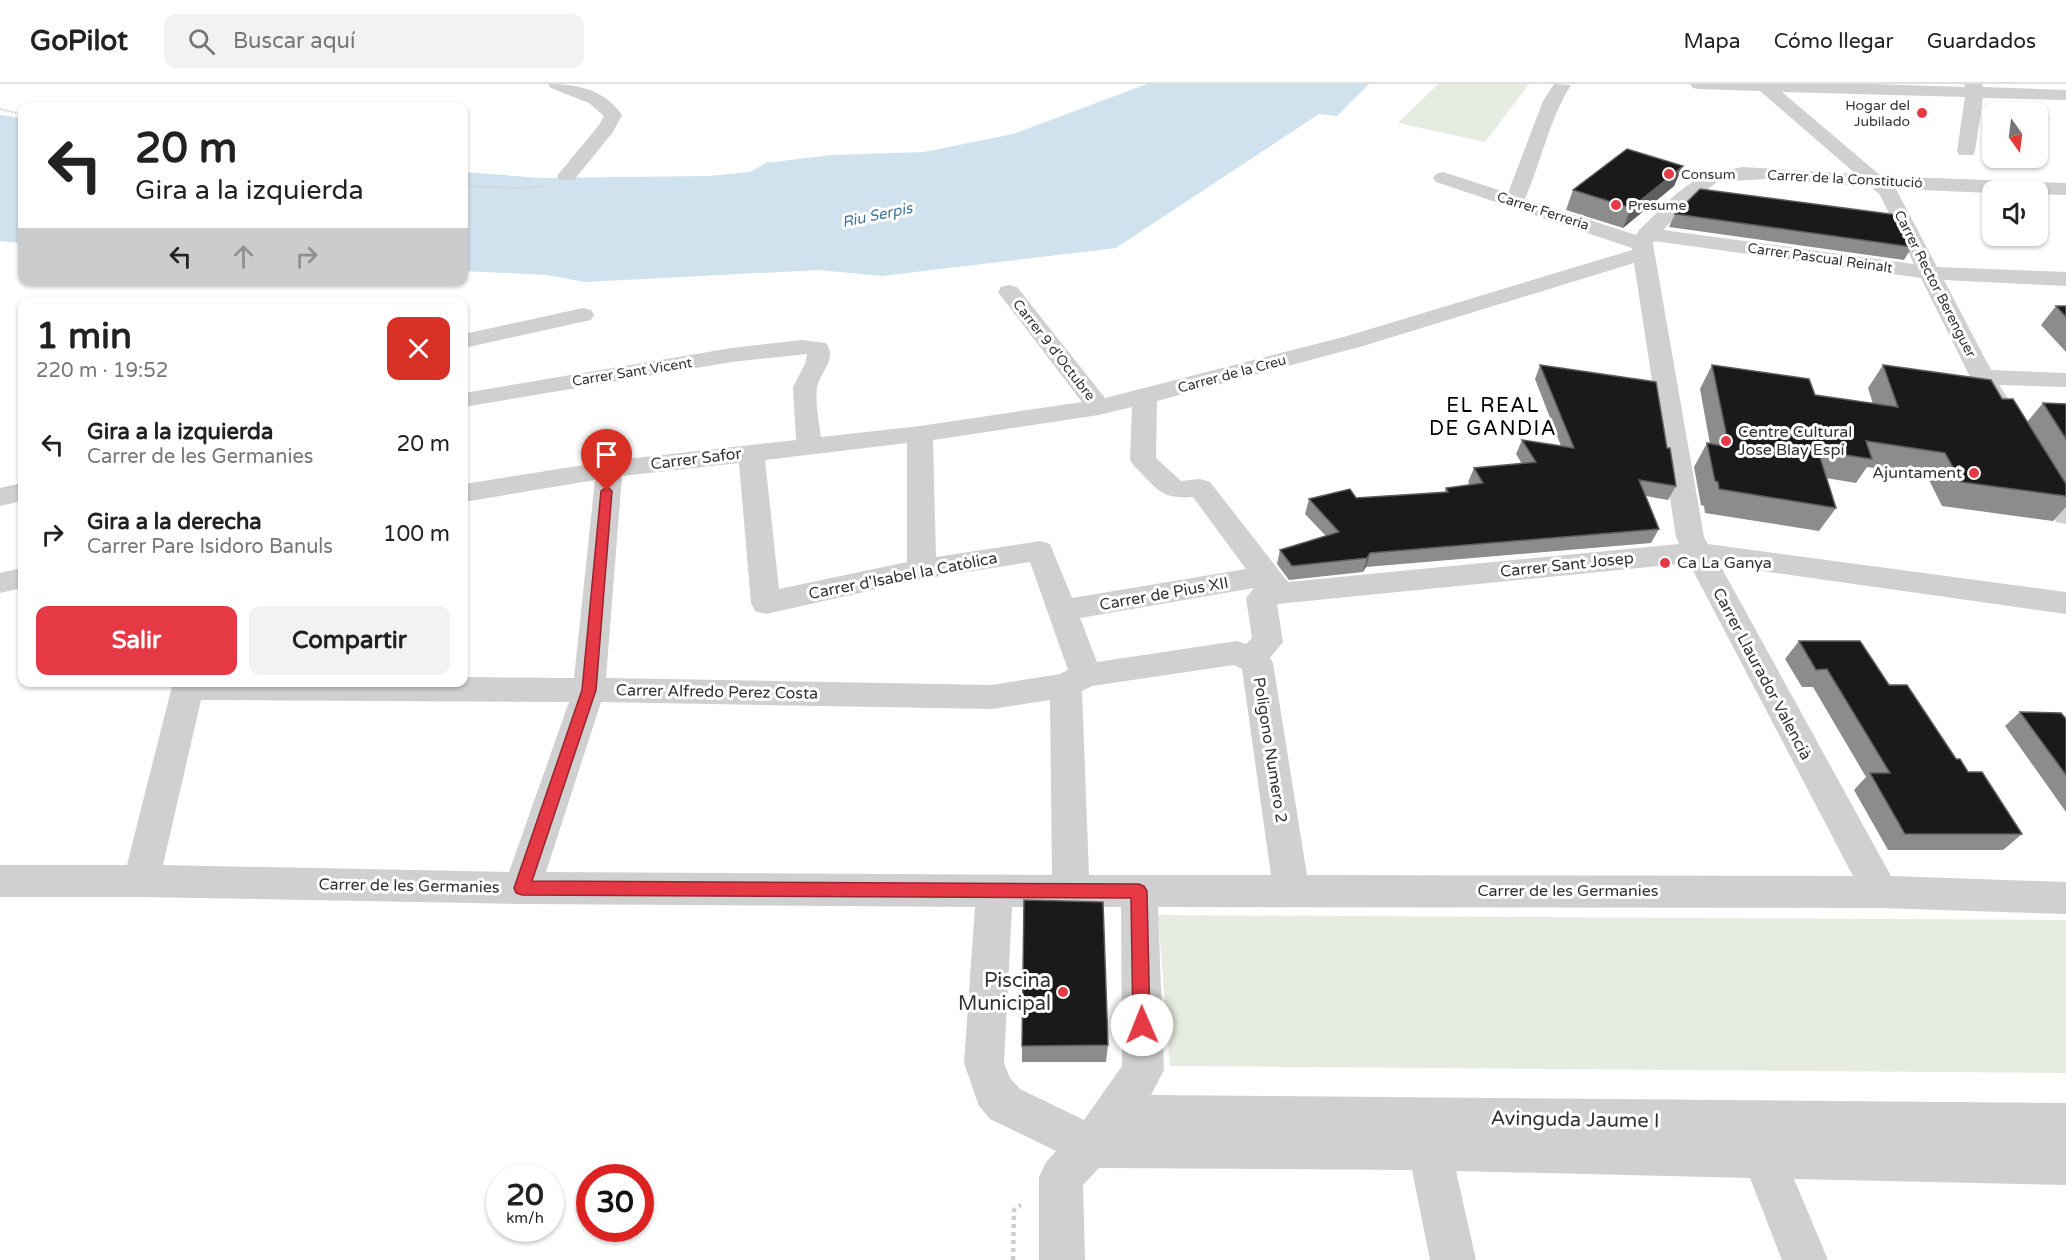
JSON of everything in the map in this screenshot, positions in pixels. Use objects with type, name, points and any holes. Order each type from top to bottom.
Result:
[{"type":"street","points":[[557,84],[596,99],[613,115],[608,127],[581,156],[567,176]]},
{"type":"street","points":[[1699,84],[1974,87],[2063,97]]},
{"type":"street","points":[[1514,201],[1531,162],[1552,101],[1561,85],[1574,87],[1583,85]]},
{"type":"street","name":"Carrer Rector Berenguer","points":[[1765,86],[1888,192],[1982,377],[2018,436]]},
{"type":"street","points":[[1965,152],[1974,87]]},
{"type":"street","name":"Carrer de la Constitució","points":[[1644,244],[1652,226],[1710,178],[1738,173],[1878,182],[2066,189]]},
{"type":"street","name":"Carrer Ferreria","points":[[1443,178],[1644,244]]},
{"type":"street","name":"Carrer Pascual Reinalt","points":[[1644,244],[1929,273],[2066,279]]},
{"type":"street","name":"Carrer de la Creu","points":[[809,445],[920,434],[1099,407],[1145,397],[1355,341],[1630,257],[1644,244]]},
{"type":"street","name":"Carrer Llaurador Valencià","points":[[1644,244],[1690,537],[1880,892]]},
{"type":"street","name":"Carrer 9 d'Octubre","points":[[1009,292],[1099,407]]},
{"type":"street","points":[[468,340],[583,315]]},
{"type":"street","name":"Carrer Sant Vicent","points":[[468,399],[732,355],[802,347],[818,348],[820,357],[818,365],[809,375],[805,388],[809,445]]},
{"type":"street","points":[[1982,377],[2066,380]]},
{"type":"street","points":[[1145,397],[1143,460],[1175,490],[1200,488],[1274,585],[1261,598],[1268,642],[1250,658]]},
{"type":"street","points":[[920,434],[922,569]]},
{"type":"street","name":"Carrer Safor","points":[[468,492],[609,469],[809,445]]},
{"type":"street","name":"Carrer d'Isabel la Catòlica","points":[[751,452],[765,603],[922,569],[1040,551],[1061,611]]},
{"type":"street","points":[[2030,455],[2066,515]]},
{"type":"street","points":[[522,888],[589,690],[609,469]]},
{"type":"street","points":[[0,497],[18,493]]},
{"type":"street","name":"Carrer Sant Josep","points":[[1274,585],[1696,552],[2066,603]]},
{"type":"street","points":[[0,583],[18,579]]},
{"type":"street","name":"Carrer de Pius XII","points":[[1061,611],[1274,585]]},
{"type":"street","points":[[1061,611],[1076,680],[1071,891]]},
{"type":"street","name":"Poligono Numero 2","points":[[1076,680],[1237,653],[1257,663],[1291,890]]},
{"type":"street","name":"Carrer Alfredo Perez Costa","points":[[348,687],[992,697],[1076,680]]},
{"type":"street","points":[[141,881],[188,687]]},
{"type":"street","name":"Carrer de les Germanies","points":[[0,881],[994,891],[1880,892],[2066,898]]},
{"type":"street","name":"Avinguda Jaume I","points":[[994,891],[984,1063],[989,1081],[1005,1104],[1092,1146],[1429,1149],[2066,1163]]},
{"type":"street","points":[[1062,1260],[1061,1177],[1092,1146],[1129,1095],[1143,1070],[1139,891]]},
{"type":"street","name":"Avinguda Jaume I","points":[[1092,1146],[1149,1116],[2066,1124]]},
{"type":"street","points":[[1429,1149],[1453,1260]]},
{"type":"street","points":[[1763,1156],[1805,1260]]},
{"type":"path","points":[[0,109],[18,113]]},
{"type":"path","points":[[468,186],[539,186],[563,181],[567,176]]},
{"type":"shaded area","points":[[1438,84],[1529,84],[1485,142],[1398,123]]},
{"type":"shaded area","points":[[1158,915],[2066,920],[2066,1073],[1170,1066]]},
{"type":"water","name":"Riu Serpis","points":[[1147,84],[1369,84],[1337,116],[1319,114],[1116,248],[882,276],[819,270],[585,282],[547,275],[468,271],[468,172],[541,178],[709,176],[750,172],[766,163],[831,155],[924,152],[1013,134]]},
{"type":"water","points":[[0,115],[18,117],[18,243],[0,241]]},
{"type":"building","points":[[1627,149],[1683,166],[1631,208],[1573,190]]},
{"type":"building","points":[[1700,189],[1897,215],[1912,247],[1675,214]]},
{"type":"building","points":[[2056,306],[2066,306],[2066,317]]},
{"type":"building","points":[[1540,365],[1656,382],[1676,486],[1639,480],[1659,529],[1370,553],[1367,558],[1292,566],[1280,550],[1339,532],[1309,499],[1350,489],[1356,498],[1448,492],[1446,488],[1483,483],[1474,468],[1536,462],[1522,440],[1574,448]]},
{"type":"building","points":[[1712,365],[1809,379],[1815,395],[1898,407],[1883,365],[1991,380],[2002,399],[2013,399],[2066,484],[2066,496],[1961,482],[1945,453],[1866,441],[1872,459],[1818,451],[1836,508],[1719,489],[1718,482],[1715,481],[1707,443],[1729,447]]},
{"type":"building","points":[[2043,403],[2066,404],[2066,439]]},
{"type":"building","points":[[1799,641],[1860,641],[1889,685],[1907,685],[1956,759],[1960,759],[1968,772],[1982,772],[2022,834],[1905,834],[1870,773],[1890,773],[1827,669],[1816,670]]},
{"type":"building","points":[[2020,712],[2061,713],[2066,719],[2066,775]]},
{"type":"building","name":"Piscina Municipal","points":[[1024,900],[1103,902],[1108,1045],[1022,1046]]},
{"type":"place","name":"Hogar del Jubilado","points":[[1922,113]]},
{"type":"place","name":"Consum","points":[[1669,174]]},
{"type":"place","name":"Presume","points":[[1616,205]]},
{"type":"place","name":"Centre Cultural Jose Blay Espí","points":[[1726,441]]},
{"type":"place","name":"Ajuntament","points":[[1974,473]]},
{"type":"place","name":"Ca La Ganya","points":[[1665,563]]},
{"type":"place","name":"Piscina Municipal","points":[[1063,992]]},
{"type":"district","name":"EL REAL DE GANDIA","points":[[1493,418]]},
{"type":"route","points":[[607,491],[589,690],[522,888],[1139,891],[1142,1025]]}]
